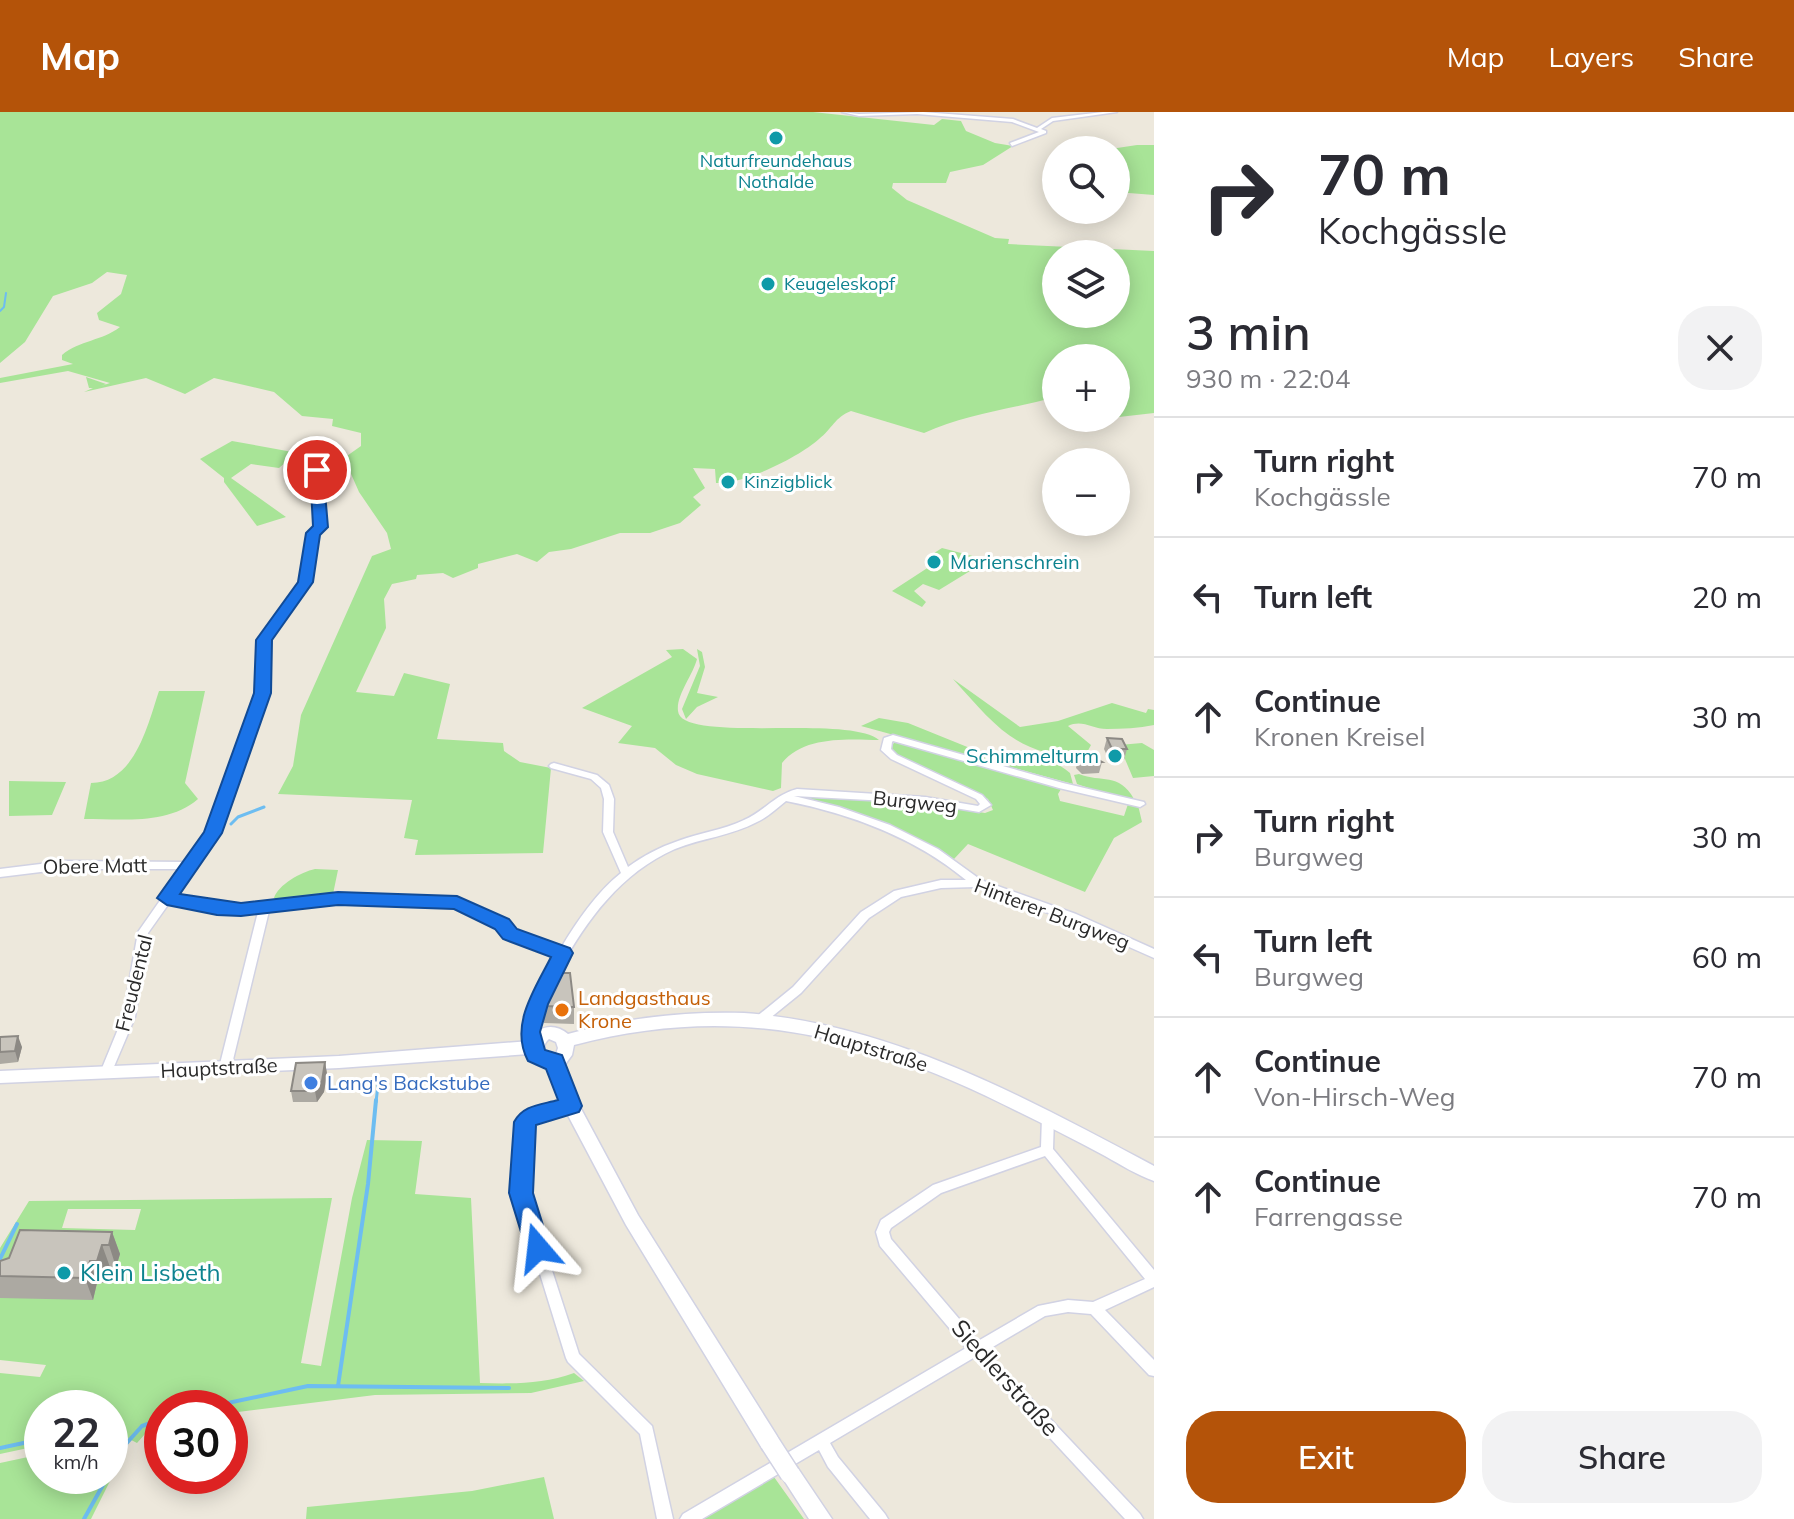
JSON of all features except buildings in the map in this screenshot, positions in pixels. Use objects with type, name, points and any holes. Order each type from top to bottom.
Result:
[{"type":"main road","name":"Hauptstraße","points":[[566,1041],[652,1025],[714,1019],[760,1020],[895,1052],[1048,1117],[1154,1174]]},
{"type":"main road","points":[[546,1035],[566,1041],[567,1053],[554,1061],[539,1058],[534,1046],[546,1035]]},
{"type":"main road","name":"Hauptstraße","points":[[0,1077],[225,1068],[534,1046]]},
{"type":"main road","points":[[554,1061],[571,1106],[632,1220],[770,1443],[821,1519]]},
{"type":"street","points":[[844,112],[859,115],[917,113],[1013,121],[1044,132],[1012,144]]},
{"type":"street","points":[[1039,128],[1052,120],[1115,112]]},
{"type":"street","name":"Freudental","points":[[106,1073],[129,1017],[143,932],[213,833],[262,693],[264,640],[294,601],[307,577],[313,533],[321,527],[322,511],[317,470],[309,459]]},
{"type":"street","name":"Burgweg","points":[[784,797],[797,792],[984,808],[985,801],[979,797],[894,757],[885,745],[893,738],[1140,804]]},
{"type":"street","points":[[554,766],[594,777],[606,787],[609,799],[608,832],[625,872]]},
{"type":"street","points":[[534,1046],[530,1040],[532,1022],[563,953],[583,919],[625,872],[674,846],[750,822],[784,797],[885,828],[918,843],[977,883]]},
{"type":"street","name":"Obere Matt","points":[[0,873],[65,865],[190,866]]},
{"type":"street","name":"Hinterer Burgweg","points":[[760,1020],[797,990],[865,915],[889,899],[941,884],[977,883],[1072,917],[1154,954]]},
{"type":"street","points":[[167,898],[217,908],[264,908],[338,899],[457,903],[502,924],[510,934],[563,953]]},
{"type":"street","points":[[225,1068],[264,908]]},
{"type":"street","points":[[571,1106],[530,1116],[525,1122],[521,1193],[573,1358],[647,1431],[665,1519]]},
{"type":"street","points":[[688,1519],[1043,1310],[1068,1306],[1094,1308],[1154,1281],[1047,1150],[1048,1117]]},
{"type":"street","name":"Siedlerstraße","points":[[1047,1150],[937,1189],[886,1224],[882,1232],[885,1242],[975,1348],[1135,1519]]},
{"type":"street","points":[[1094,1308],[1154,1370]]},
{"type":"street","points":[[822,1442],[833,1462],[880,1519]]},
{"type":"green space","points":[[0,112],[813,112],[934,125],[942,119],[961,121],[966,131],[995,143],[1013,146],[983,165],[950,172],[946,183],[893,183],[892,188],[907,200],[995,238],[1009,239],[1008,244],[1042,246],[1042,328],[1130,328],[1130,250],[1154,251],[1154,413],[1130,416],[1130,344],[1042,344],[1042,400],[973,416],[924,433],[851,411],[841,416],[810,446],[755,475],[716,483],[715,469],[693,468],[705,488],[693,497],[701,505],[680,523],[650,533],[620,533],[571,549],[549,552],[537,562],[517,554],[478,564],[478,568],[453,578],[443,573],[417,575],[416,579],[392,584],[384,599],[386,628],[356,692],[394,696],[404,673],[450,684],[437,739],[503,743],[504,751],[520,762],[551,768],[543,853],[415,855],[418,840],[404,838],[412,800],[278,794],[293,766],[301,715],[372,556],[391,549],[387,533],[359,492],[344,458],[361,446],[361,433],[332,426],[333,419],[302,416],[274,392],[214,378],[185,394],[146,378],[84,392],[93,388],[89,388],[86,377],[106,384],[101,386],[110,383],[68,371],[0,383],[0,378],[73,364],[62,360],[62,355],[120,327],[99,320],[97,313],[121,294],[127,275],[107,272],[92,283],[53,296],[25,342],[0,363]]},
{"type":"green space","points":[[1154,145],[1154,195],[1130,193],[1130,146]]},
{"type":"green space","points":[[232,441],[298,453],[305,460],[287,461],[279,468],[251,464],[231,478],[286,517],[257,526],[224,478],[200,459]]},
{"type":"green space","points":[[942,548],[988,560],[939,590],[923,584],[914,591],[926,602],[922,607],[892,591],[932,565],[931,555]]},
{"type":"green space","points":[[683,649],[697,659],[678,705],[678,711],[686,721],[735,728],[835,729],[862,733],[879,740],[826,741],[802,748],[782,763],[781,788],[773,791],[697,774],[676,765],[655,748],[618,743],[632,726],[582,708],[672,657],[666,650]]},
{"type":"green space","points":[[697,649],[702,652],[705,667],[697,693],[718,697],[697,707],[686,719],[682,709],[700,666]]},
{"type":"green space","points":[[953,679],[1020,727],[1058,721],[1112,703],[1146,713],[1148,709],[1154,710],[1154,725],[1107,729],[1073,724],[1068,726],[1091,745],[1084,758],[1060,756],[1040,751],[1009,735]]},
{"type":"green space","points":[[159,691],[205,691],[185,783],[198,799],[159,817],[84,819],[91,783],[106,780],[129,763],[144,735]]},
{"type":"green space","points":[[879,718],[908,723],[1002,761],[1020,758],[1046,760],[1070,773],[1073,784],[861,726]]},
{"type":"green space","points":[[895,742],[1061,789],[1058,794],[1060,801],[1124,816],[1128,804],[1138,805],[1142,822],[1114,838],[1085,892],[968,844],[954,859],[917,839],[796,796],[927,804],[985,813],[993,810],[988,799],[894,753],[890,747]]},
{"type":"green space","points":[[1142,743],[1154,750],[1154,776],[1133,778],[1119,745]]},
{"type":"green space","points":[[1074,775],[1116,782],[1134,799],[1112,796],[1077,784]]},
{"type":"green space","points":[[9,781],[66,782],[52,815],[9,816]]},
{"type":"green space","points":[[315,869],[338,870],[333,894],[280,902],[274,898],[280,888],[291,880]]},
{"type":"green space","points":[[367,1140],[422,1141],[415,1194],[471,1198],[480,1383],[528,1382],[574,1373],[584,1381],[531,1393],[375,1395],[248,1411],[248,1390],[144,1390],[144,1435],[137,1443],[128,1438],[128,1390],[24,1390],[24,1449],[0,1454],[0,1373],[40,1377],[46,1365],[0,1360],[0,1248],[29,1201],[332,1198],[301,1363],[321,1366],[352,1198]],"holes":[[[68,1209],[141,1209],[135,1230],[62,1228]]]},
{"type":"green space","points":[[24,1458],[24,1494],[104,1494],[91,1519],[0,1519],[0,1463]]},
{"type":"green space","points":[[544,1477],[554,1519],[306,1519],[307,1507],[472,1491]]},
{"type":"green space","points":[[774,1477],[804,1519],[697,1519]]},
{"type":"waterway","points":[[0,311],[4,307],[6,293]]},
{"type":"waterway","points":[[231,824],[238,817],[264,807]]},
{"type":"waterway","points":[[376,1102],[378,1085]]},
{"type":"waterway","points":[[338,1386],[368,1184],[376,1100]]},
{"type":"waterway","points":[[0,1259],[17,1224]]},
{"type":"waterway","points":[[248,1399],[308,1386],[509,1388]]},
{"type":"waterway","points":[[128,1442],[144,1425]]},
{"type":"waterway","points":[[0,1448],[24,1443]]},
{"type":"waterway","points":[[84,1519],[98,1494]]},
{"type":"place","name":"Naturfreundehaus Nothalde","points":[[776,138]]},
{"type":"place","name":"Keugeleskopf","points":[[768,284]]},
{"type":"place","name":"Kinzigblick","points":[[728,482]]},
{"type":"place","name":"Marienschrein","points":[[934,562]]},
{"type":"place","name":"Schimmelturm","points":[[1115,756]]},
{"type":"place","name":"Landgasthaus Krone","points":[[562,1010]]},
{"type":"place","name":"Lang's Backstube","points":[[311,1083]]},
{"type":"place","name":"Klein Lisbeth","points":[[64,1273]]},
{"type":"route","points":[[317,470],[321,527],[313,533],[305,582],[264,640],[262,693],[213,833],[167,898],[241,910],[338,899],[457,903],[502,924],[510,934],[563,953],[538,1004],[529,1032],[536,1055],[543,1060],[554,1061],[571,1106],[530,1116],[525,1122],[521,1193],[538,1248]]}]
